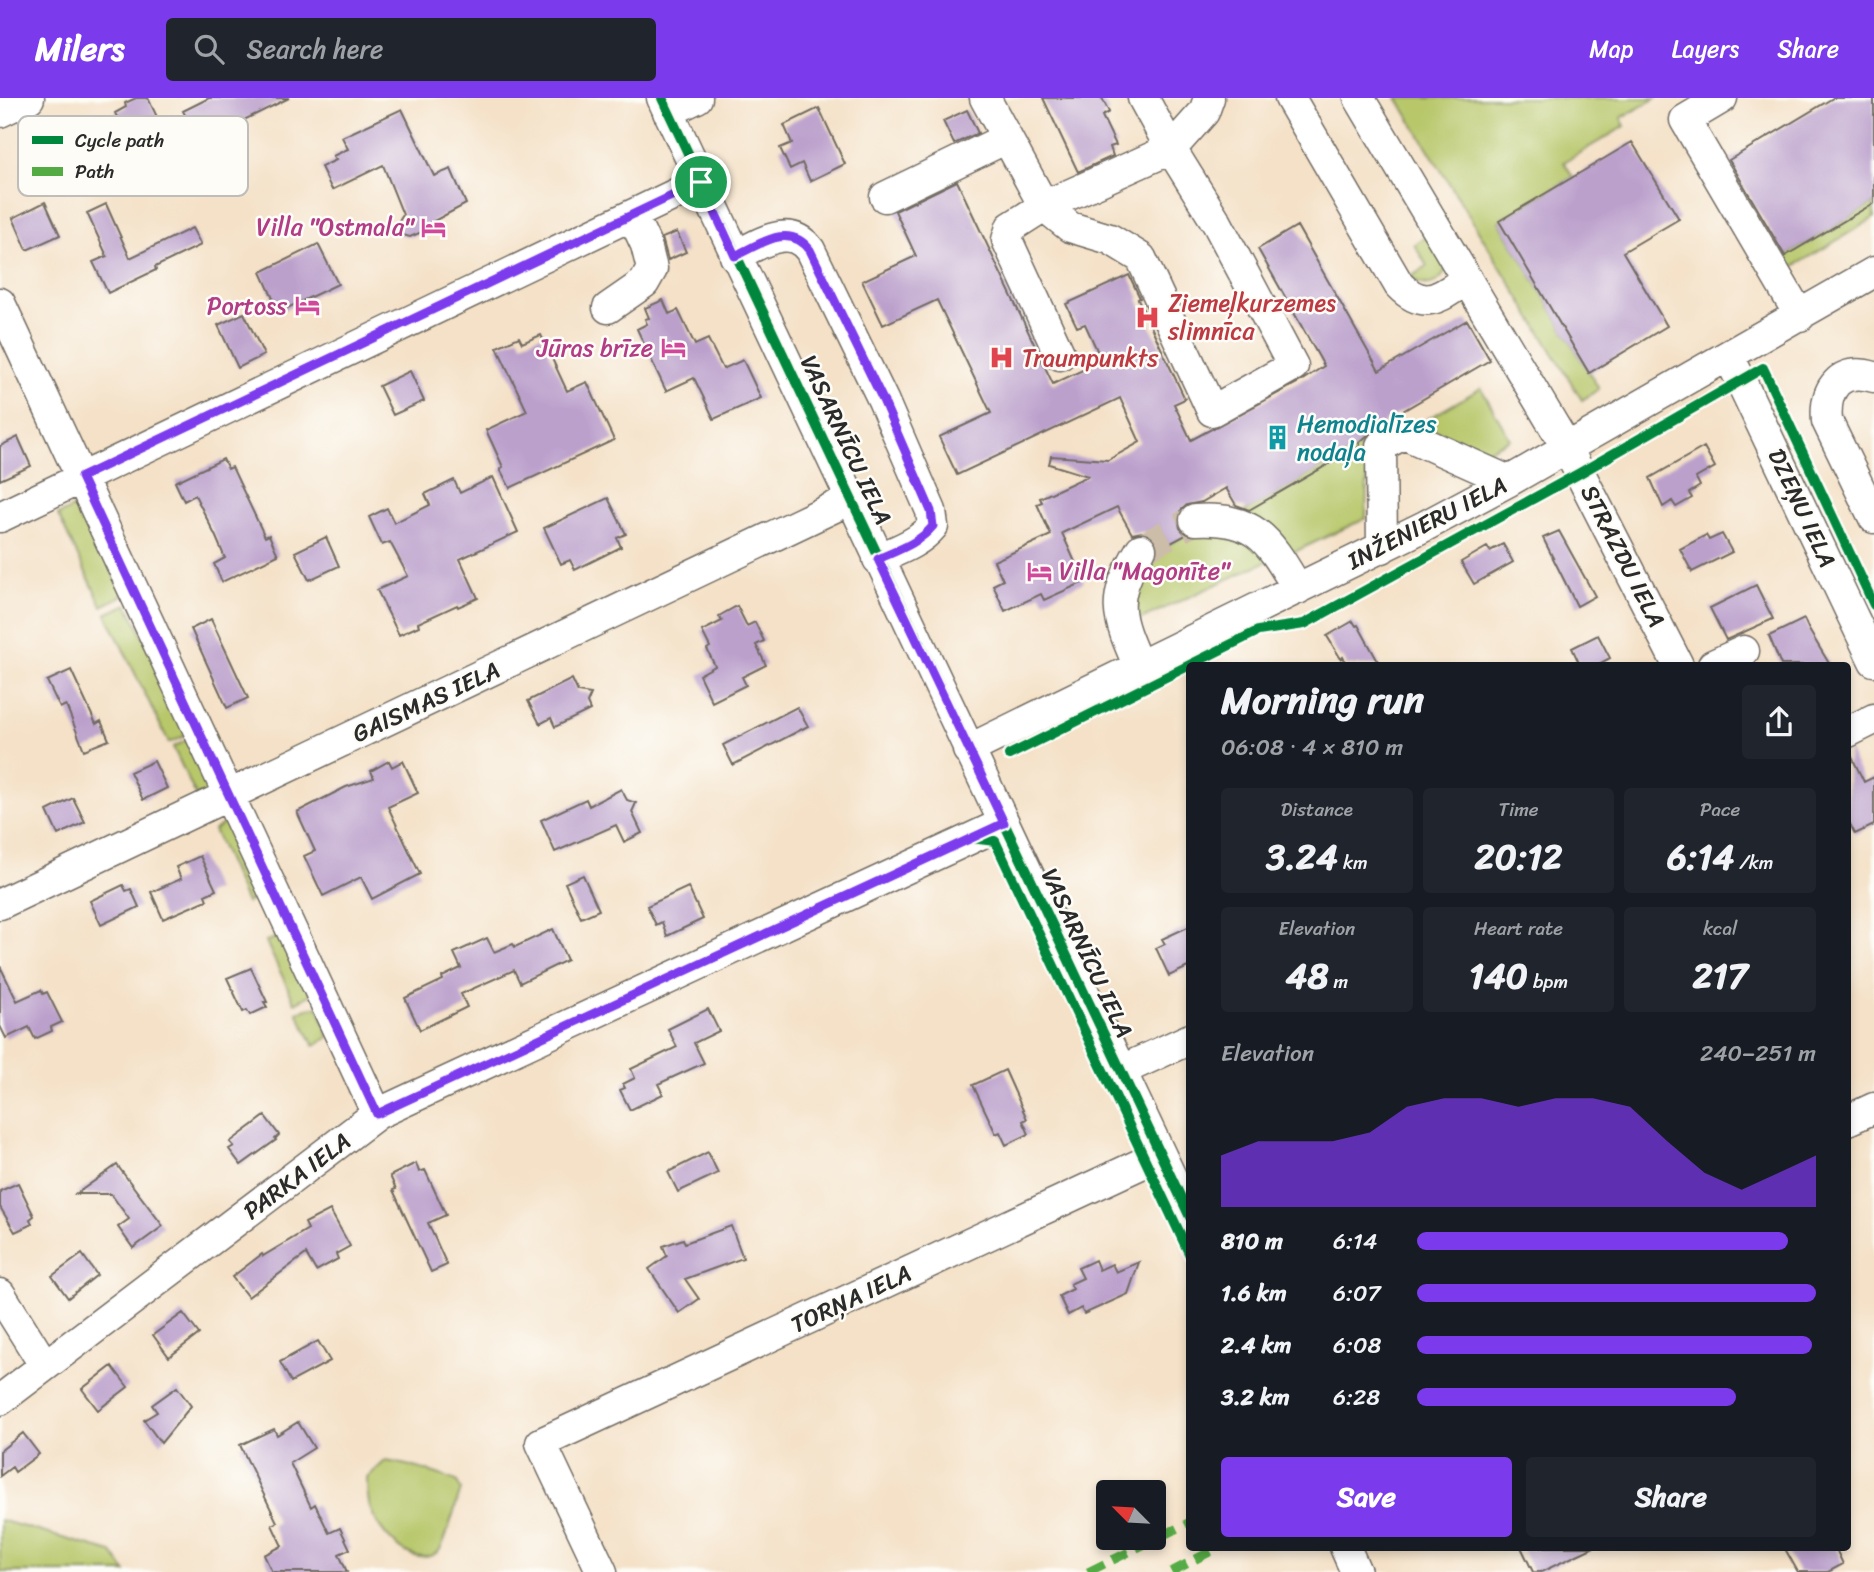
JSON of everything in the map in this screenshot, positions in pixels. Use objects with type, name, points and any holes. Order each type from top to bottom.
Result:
[{"type":"street","points":[[0,112],[29,98]]},
{"type":"street","points":[[665,105],[697,98]]},
{"type":"street","points":[[985,98],[1044,206],[1070,227],[1110,239],[1141,258],[1212,411],[1293,366],[1217,223],[1143,98]]},
{"type":"street","points":[[1060,355],[1007,240],[1011,227],[1044,206],[1171,149],[1204,112],[1209,98]]},
{"type":"street","points":[[1290,98],[1399,285],[1408,295],[1429,300],[1443,296],[1467,279]]},
{"type":"street","name":"STRAZDU IELA","points":[[1359,98],[1567,448],[1674,662]]},
{"type":"street","points":[[1723,98],[1685,120],[1800,316]]},
{"type":"street","name":"VASARNĪCU IELA","points":[[665,105],[1186,1209]]},
{"type":"street","points":[[885,197],[1007,138]]},
{"type":"street","points":[[0,517],[701,182]]},
{"type":"street","points":[[608,308],[644,283],[652,269],[646,245],[632,215]]},
{"type":"street","points":[[735,256],[781,236],[793,236],[804,241],[883,400],[931,511],[933,526],[907,546],[878,559]]},
{"type":"street","name":"INŽENIERU IELA","points":[[968,750],[1382,548],[1509,481],[1874,272]]},
{"type":"street","points":[[0,303],[377,1114]]},
{"type":"street","name":"DZEŅU IELA","points":[[1729,356],[1874,661]]},
{"type":"street","points":[[1874,377],[1861,373],[1837,381],[1825,405],[1826,421],[1874,518]]},
{"type":"street","points":[[1382,548],[1381,446],[1404,434],[1509,481]]},
{"type":"street","name":"GAISMAS IELA","points":[[0,904],[851,499]]},
{"type":"street","points":[[1195,520],[1222,518],[1244,526],[1267,540],[1298,589]]},
{"type":"street","points":[[1139,667],[1124,631],[1118,604],[1126,574],[1141,549]]},
{"type":"street","points":[[1720,662],[1744,651]]},
{"type":"street","points":[[1851,730],[1874,719]]},
{"type":"street","name":"PARKA IELA","points":[[0,1401],[377,1114],[1004,823]]},
{"type":"street","points":[[1120,1072],[1186,1041]]},
{"type":"street","points":[[1851,1119],[1874,1108]]},
{"type":"street","name":"TORŅA IELA","points":[[602,1572],[541,1443],[1160,1155]]},
{"type":"street","points":[[0,1294],[45,1366]]},
{"type":"street","points":[[1347,1551],[1356,1572]]},
{"type":"green space","points":[[1397,98],[1656,98],[1621,118],[1625,126],[1564,162],[1573,177],[1499,221],[1599,389],[1582,400]]},
{"type":"green space","points":[[1874,203],[1874,218],[1791,268],[1785,256]]},
{"type":"green space","points":[[1431,234],[1447,267],[1441,278],[1427,284],[1411,277],[1427,266],[1414,244]]},
{"type":"green space","points":[[1481,388],[1510,439],[1485,452],[1428,428],[1428,419]]},
{"type":"green space","points":[[1368,441],[1366,518],[1290,554],[1241,514]]},
{"type":"green space","points":[[81,504],[124,595],[102,606],[58,515]]},
{"type":"green space","points":[[1200,528],[1222,529],[1272,559],[1130,624],[1128,606],[1151,553]]},
{"type":"green space","points":[[127,604],[191,733],[169,743],[106,614]]},
{"type":"green space","points":[[189,739],[211,790],[197,798],[173,747]]},
{"type":"green space","points":[[228,821],[265,895],[246,903],[214,830]]},
{"type":"green space","points":[[283,934],[312,994],[295,1003],[266,942]]},
{"type":"green space","points":[[318,1006],[329,1037],[314,1046],[297,1012]]},
{"type":"green space","points":[[385,1461],[457,1481],[461,1490],[439,1551],[419,1557],[408,1553],[389,1538],[375,1519],[369,1502],[367,1478]]},
{"type":"green space","points":[[0,1520],[112,1552],[126,1572],[0,1572]]},
{"type":"building","points":[[136,98],[148,98],[157,116],[116,116],[115,113],[126,107],[125,103]]},
{"type":"building","points":[[209,98],[289,98],[248,118],[186,116],[183,111]]},
{"type":"building","points":[[1043,98],[1102,98],[1109,112],[1102,116],[1116,145],[1110,147],[1113,156],[1078,172]]},
{"type":"building","points":[[1833,98],[1874,98],[1874,203],[1785,256],[1729,160]]},
{"type":"building","points":[[819,108],[845,164],[810,181],[802,163],[790,169],[780,148],[792,143],[784,125]]},
{"type":"building","points":[[402,109],[434,176],[451,169],[466,204],[432,222],[434,227],[410,237],[392,232],[403,215],[383,165],[332,190],[321,167],[336,160],[333,156],[348,149],[342,137]]},
{"type":"building","points":[[967,110],[978,133],[954,144],[943,121]]},
{"type":"building","points":[[1632,142],[1679,219],[1623,252],[1667,326],[1589,373],[1499,221]]},
{"type":"building","points":[[957,181],[1053,384],[1102,361],[1085,324],[1077,327],[1066,304],[1129,275],[1185,399],[1174,404],[1191,440],[1324,366],[1258,249],[1297,226],[1379,371],[1467,320],[1490,360],[1384,422],[1385,424],[1359,443],[1360,446],[1249,510],[1236,505],[1226,488],[1202,502],[1187,505],[1180,511],[1178,519],[1180,528],[1186,535],[1158,550],[1156,541],[1150,534],[1132,534],[1117,507],[1062,533],[1084,582],[1044,600],[1041,594],[1005,611],[993,585],[1003,580],[994,561],[1051,535],[1037,504],[1042,502],[1040,498],[1088,476],[1049,464],[1051,456],[1108,460],[1140,442],[1120,398],[957,475],[939,437],[991,413],[937,300],[883,325],[862,281],[916,256],[895,211]]},
{"type":"building","points":[[45,202],[60,235],[27,250],[13,218]]},
{"type":"building","points":[[106,204],[130,258],[192,228],[201,245],[108,293],[93,262],[107,256],[87,213]]},
{"type":"building","points":[[677,232],[686,252],[668,260],[662,238]]},
{"type":"building","points":[[318,244],[338,284],[279,312],[261,272]]},
{"type":"building","points":[[663,300],[669,314],[678,310],[695,345],[708,339],[723,369],[743,360],[761,398],[714,419],[694,378],[666,391],[637,329],[647,324],[645,319],[649,318],[645,308]]},
{"type":"building","points":[[244,313],[264,355],[238,368],[218,325]]},
{"type":"building","points":[[541,335],[567,391],[587,382],[614,440],[510,488],[486,430],[527,411],[497,347],[519,337],[522,343]]},
{"type":"building","points":[[410,371],[424,401],[393,415],[379,386]]},
{"type":"building","points":[[18,437],[31,466],[0,480],[0,446]]},
{"type":"building","points":[[1704,447],[1715,467],[1696,478],[1700,486],[1689,493],[1692,498],[1676,507],[1672,501],[1663,507],[1650,478]]},
{"type":"building","points":[[223,459],[228,469],[232,467],[265,537],[269,535],[278,555],[222,582],[214,564],[225,558],[216,537],[195,495],[184,501],[175,482]]},
{"type":"building","points":[[493,477],[518,532],[460,559],[478,598],[418,623],[419,626],[399,635],[377,590],[408,576],[390,542],[382,545],[369,517],[387,508],[394,523],[430,505],[425,494],[454,480],[460,493]]},
{"type":"building","points":[[608,498],[626,534],[617,538],[621,547],[575,570],[570,560],[561,564],[544,528]]},
{"type":"building","points":[[1559,531],[1595,596],[1577,606],[1543,538]]},
{"type":"building","points":[[1722,534],[1732,552],[1692,572],[1680,549],[1706,535],[1709,540]]},
{"type":"building","points":[[326,537],[339,566],[309,580],[295,552]]},
{"type":"building","points":[[1503,544],[1513,562],[1474,584],[1461,562],[1487,547],[1490,551]]},
{"type":"building","points":[[1756,585],[1773,619],[1726,640],[1710,608]]},
{"type":"building","points":[[737,606],[747,626],[755,622],[764,641],[756,645],[766,665],[742,677],[746,685],[712,702],[699,675],[715,666],[702,631],[722,621],[719,616]]},
{"type":"building","points":[[211,619],[248,698],[227,708],[191,629]]},
{"type":"building","points":[[1804,619],[1828,662],[1780,662],[1769,636]]},
{"type":"building","points":[[1353,621],[1358,625],[1378,662],[1346,662],[1327,636]]},
{"type":"building","points":[[1598,635],[1610,658],[1603,662],[1579,662],[1572,648]]},
{"type":"building","points":[[71,670],[96,724],[101,721],[109,740],[84,750],[66,705],[60,708],[47,681]]},
{"type":"building","points":[[572,679],[578,692],[591,694],[587,703],[590,710],[555,727],[551,718],[540,724],[528,701]]},
{"type":"building","points":[[797,707],[808,726],[733,765],[723,745]]},
{"type":"building","points":[[1851,755],[1864,782],[1874,777],[1874,825],[1855,834],[1851,826]]},
{"type":"building","points":[[154,761],[167,788],[143,800],[130,772]]},
{"type":"building","points":[[389,761],[392,767],[403,761],[418,793],[388,807],[420,874],[372,899],[361,877],[323,896],[304,856],[315,851],[297,812],[346,787],[374,778],[371,771]]},
{"type":"building","points":[[621,789],[627,800],[636,803],[632,812],[642,833],[624,842],[616,825],[555,852],[541,820],[586,799],[589,806]]},
{"type":"building","points":[[73,798],[85,822],[58,835],[47,811]]},
{"type":"building","points":[[200,856],[216,890],[205,895],[207,900],[163,919],[151,892],[181,879],[176,867]]},
{"type":"building","points":[[583,875],[599,910],[581,918],[565,883]]},
{"type":"building","points":[[123,885],[126,891],[131,889],[139,907],[101,925],[90,901]]},
{"type":"building","points":[[688,887],[703,919],[667,936],[662,922],[656,925],[647,906]]},
{"type":"building","points":[[1186,928],[1186,968],[1169,976],[1156,948],[1165,944],[1162,939]]},
{"type":"building","points":[[553,929],[567,960],[520,983],[514,970],[461,994],[467,1007],[420,1030],[405,998],[461,968],[454,953],[487,938],[494,952],[513,944],[515,947]]},
{"type":"building","points":[[0,966],[17,1001],[41,990],[43,994],[47,992],[62,1022],[51,1027],[52,1031],[35,1039],[29,1027],[6,1038],[0,1026]]},
{"type":"building","points":[[251,968],[267,1007],[250,1015],[247,1010],[243,1012],[227,978]]},
{"type":"building","points":[[708,1009],[719,1031],[694,1043],[704,1063],[658,1084],[663,1094],[630,1110],[620,1090],[625,1088],[623,1084],[635,1078],[631,1069],[677,1047],[668,1029]]},
{"type":"building","points":[[1005,1070],[1027,1119],[1023,1121],[1029,1134],[1006,1145],[1000,1132],[996,1134],[973,1085]]},
{"type":"building","points":[[265,1116],[279,1135],[241,1165],[229,1149],[234,1146],[230,1142]]},
{"type":"building","points":[[708,1152],[718,1173],[678,1192],[668,1172]]},
{"type":"building","points":[[416,1163],[419,1172],[425,1170],[446,1215],[428,1223],[447,1265],[431,1272],[393,1190],[396,1189],[390,1176]]},
{"type":"building","points":[[117,1165],[163,1226],[133,1248],[118,1227],[129,1219],[111,1194],[76,1194]]},
{"type":"building","points":[[18,1183],[34,1216],[30,1219],[32,1224],[15,1232],[0,1207],[0,1191]]},
{"type":"building","points":[[330,1210],[350,1246],[336,1254],[338,1259],[316,1271],[306,1254],[248,1297],[232,1277],[262,1254],[263,1256],[308,1229],[305,1223]]},
{"type":"building","points":[[731,1226],[743,1258],[685,1279],[699,1299],[679,1313],[649,1269],[667,1256],[663,1246],[683,1239],[685,1243]]},
{"type":"building","points":[[82,1254],[97,1275],[68,1298],[52,1276]]},
{"type":"building","points":[[1095,1260],[1099,1270],[1112,1264],[1116,1272],[1139,1262],[1128,1294],[1084,1314],[1081,1308],[1068,1315],[1059,1296],[1073,1289],[1070,1284],[1083,1278],[1078,1268]]},
{"type":"building","points":[[183,1313],[199,1334],[169,1357],[153,1335]]},
{"type":"building","points":[[318,1341],[330,1361],[291,1382],[280,1362]]},
{"type":"building","points":[[112,1366],[128,1387],[98,1410],[82,1389]]},
{"type":"building","points":[[177,1387],[191,1406],[161,1443],[144,1420],[157,1412],[152,1405]]},
{"type":"building","points":[[298,1422],[314,1448],[290,1463],[311,1507],[315,1504],[329,1533],[340,1528],[350,1549],[339,1554],[347,1572],[272,1572],[264,1555],[282,1546],[272,1525],[277,1522],[240,1445],[274,1429],[277,1435]]},
{"type":"building","points":[[23,1433],[39,1454],[15,1472],[12,1467],[0,1476],[0,1451]]},
{"type":"building","points":[[1523,1551],[1586,1551],[1541,1572],[1533,1572]]},
{"type":"building","points":[[1786,1551],[1837,1551],[1843,1564],[1828,1572],[1798,1572]]},
{"type":"tunnel","points":[[1141,549],[1195,520]]},
{"type":"marked path","points":[[1088,1572],[1186,1524]]},
{"type":"marked path","points":[[1171,1572],[1211,1551]]},
{"type":"cycle path","points":[[662,98],[1186,1209]]},
{"type":"cycle path","points":[[1196,662],[1258,631],[1304,624],[1580,473],[1763,368],[1874,605]]},
{"type":"cycle path","points":[[1009,755],[1186,667]]},
{"type":"cycle path","points":[[971,838],[995,841],[1186,1247]]},
{"type":"place","name":"Villa \"Ostmala\"","points":[[434,227]]},
{"type":"place","name":"Portoss","points":[[307,306]]},
{"type":"place","name":"Ziemeļkurzemes slimnīca","points":[[1148,317]]},
{"type":"place","name":"Jūras brīze","points":[[673,348]]},
{"type":"place","name":"Traumpunkts","points":[[1002,358]]},
{"type":"place","name":"Hemodialīzes nodaļa","points":[[1277,438]]},
{"type":"place","name":"Villa \"Magonīte\"","points":[[1039,571]]},
{"type":"route","points":[[701,182],[735,256],[781,236],[793,236],[804,241],[883,400],[931,511],[933,526],[907,546],[878,559],[1004,823],[377,1114],[81,477],[701,182]]}]
